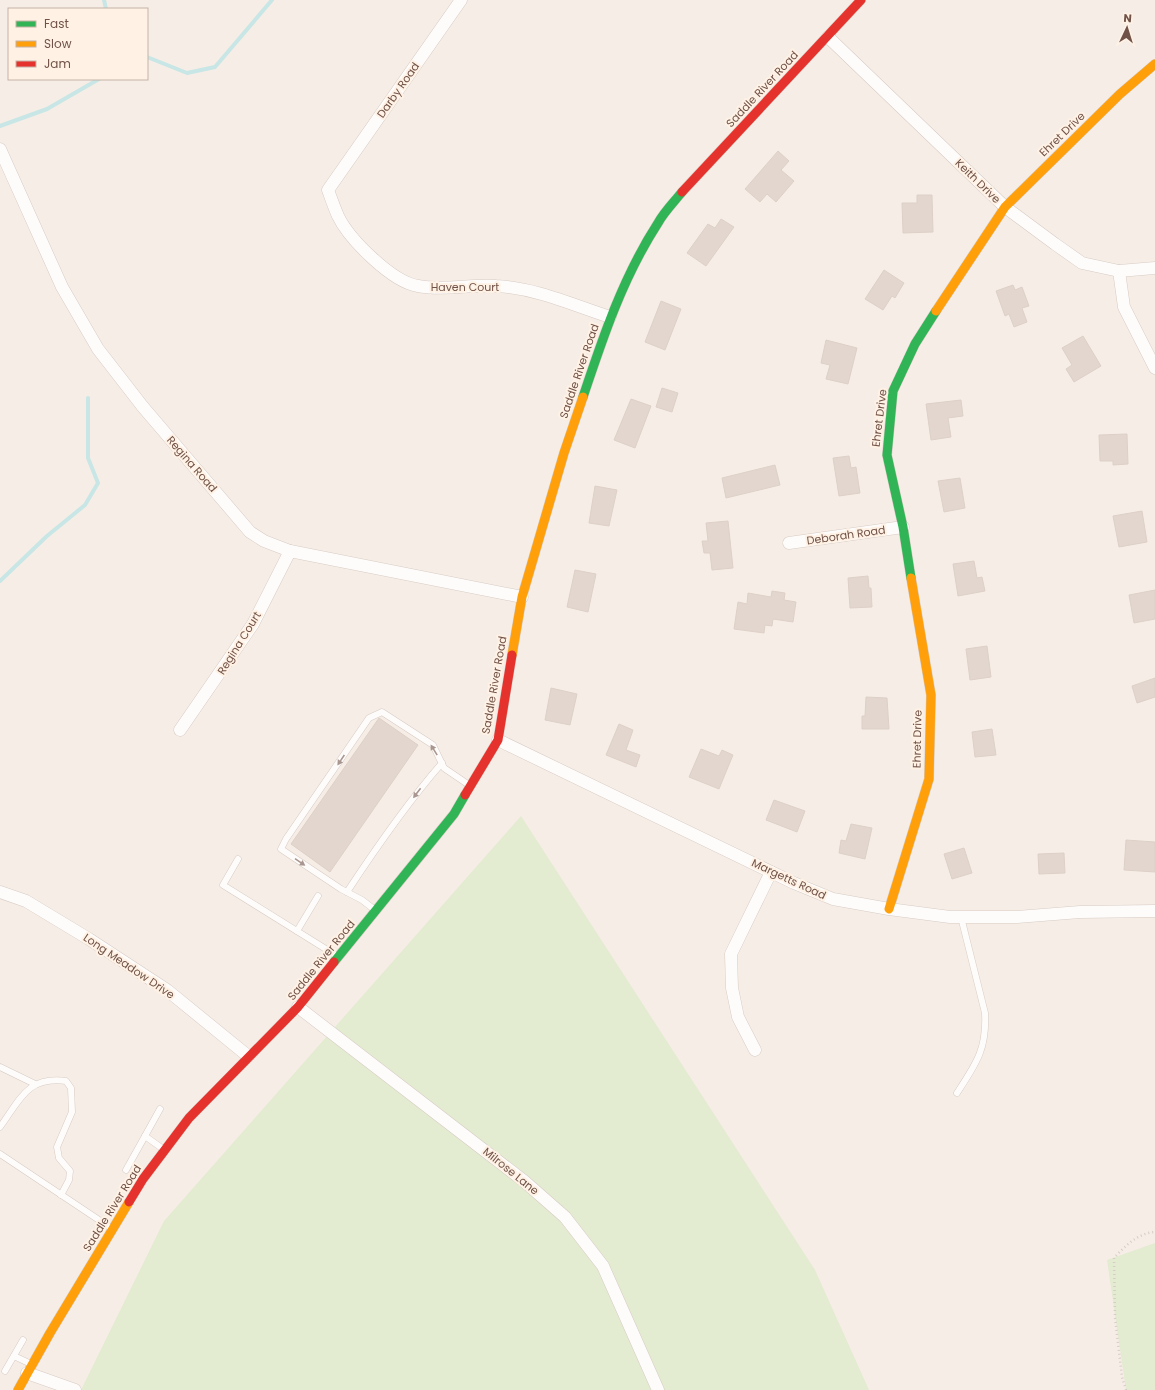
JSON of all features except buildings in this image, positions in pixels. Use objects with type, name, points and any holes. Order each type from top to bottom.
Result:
[{"type":"main road","name":"Saddle River Road","points":[[18,1390],[143,1179],[189,1118],[248,1056],[298,1007],[454,814],[471,786],[498,740],[522,597],[564,453],[610,317],[633,268],[658,222],[686,187],[861,0]]},
{"type":"main road","name":"Ehret Drive","points":[[889,909],[928,779],[931,695],[903,527],[887,454],[893,391],[916,344],[1004,206],[1120,94],[1155,64]]},
{"type":"street","name":"Darby Road","points":[[336,179],[461,0]]},
{"type":"street","name":"Keith Drive","points":[[828,37],[1004,206],[1082,263],[1119,271],[1155,268]]},
{"type":"street","name":"Regina Road","points":[[0,149],[62,287],[98,349],[143,407],[250,532],[264,541],[290,551],[522,597]]},
{"type":"street","name":"Haven Court","points":[[336,179],[328,190],[338,216],[362,249],[388,272],[416,286],[451,289],[496,286],[533,291],[610,317]]},
{"type":"street","points":[[1119,271],[1124,307],[1155,368]]},
{"type":"street","name":"Deborah Road","points":[[789,543],[903,527]]},
{"type":"street","name":"Regina Court","points":[[180,730],[253,624],[290,551]]},
{"type":"street","name":"Margetts Road","points":[[498,740],[794,883],[833,899],[889,909],[961,917],[1017,917],[1080,912],[1155,911]]},
{"type":"street","points":[[755,1050],[738,1017],[732,988],[731,954],[771,872]]},
{"type":"street","name":"Long Meadow Drive","points":[[0,892],[26,902],[96,943],[167,990],[248,1056]]},
{"type":"street","name":"Milrose Lane","points":[[298,1007],[524,1181],[565,1217],[603,1266],[658,1390]]},
{"type":"street","points":[[30,1369],[75,1390]]},
{"type":"lane","points":[[376,911],[362,900],[347,892],[281,849],[286,839],[370,718],[382,712],[433,745],[444,768],[471,786]]},
{"type":"lane","points":[[347,892],[372,853],[427,780],[442,763]]},
{"type":"lane","points":[[238,859],[223,885],[339,957]]},
{"type":"lane","points":[[297,931],[318,896]]},
{"type":"lane","points":[[957,1093],[974,1067],[984,1041],[986,1028],[985,1013],[961,917]]},
{"type":"lane","points":[[0,1067],[35,1084]]},
{"type":"lane","points":[[0,1127],[28,1088],[35,1084],[54,1080],[66,1082],[71,1088],[72,1112],[57,1147],[59,1158],[70,1171],[69,1180],[61,1195]]},
{"type":"lane","points":[[126,1170],[160,1110]]},
{"type":"lane","points":[[145,1136],[165,1150]]},
{"type":"lane","points":[[0,1154],[113,1229]]},
{"type":"lane","points":[[5,1371],[23,1340]]},
{"type":"lane","points":[[14,1356],[30,1369]]},
{"type":"path","points":[[1126,1390],[1122,1377],[1115,1318],[1114,1258],[1129,1243],[1147,1233],[1155,1232]]},
{"type":"green space","points":[[521,816],[815,1270],[869,1390],[81,1390],[164,1221]]},
{"type":"green space","points":[[1155,1243],[1155,1390],[1126,1390],[1107,1260]]},
{"type":"waterway","points":[[104,0],[106,8]]},
{"type":"waterway","points":[[148,57],[187,73],[215,67],[272,0]]},
{"type":"waterway","points":[[0,126],[47,109],[97,80]]},
{"type":"waterway","points":[[0,581],[47,536],[85,505],[98,483],[88,458],[88,398]]},
{"type":"traffic: fast","points":[[583,397],[606,330],[634,265],[660,219],[682,192]]},
{"type":"traffic: fast","points":[[911,578],[903,527],[887,455],[893,391],[915,344],[936,311]]},
{"type":"traffic: fast","points":[[334,962],[454,814],[465,795]]},
{"type":"traffic: slow","points":[[936,311],[1005,207],[1120,94],[1155,64]]},
{"type":"traffic: slow","points":[[512,655],[522,597],[564,453],[583,397]]},
{"type":"traffic: slow","points":[[889,909],[929,779],[931,695],[911,578]]},
{"type":"traffic: slow","points":[[18,1390],[50,1333],[129,1202]]},
{"type":"traffic: jam","points":[[682,192],[861,0]]},
{"type":"traffic: jam","points":[[465,795],[498,740],[512,655]]},
{"type":"traffic: jam","points":[[129,1202],[143,1179],[189,1118],[298,1007],[334,962]]}]
